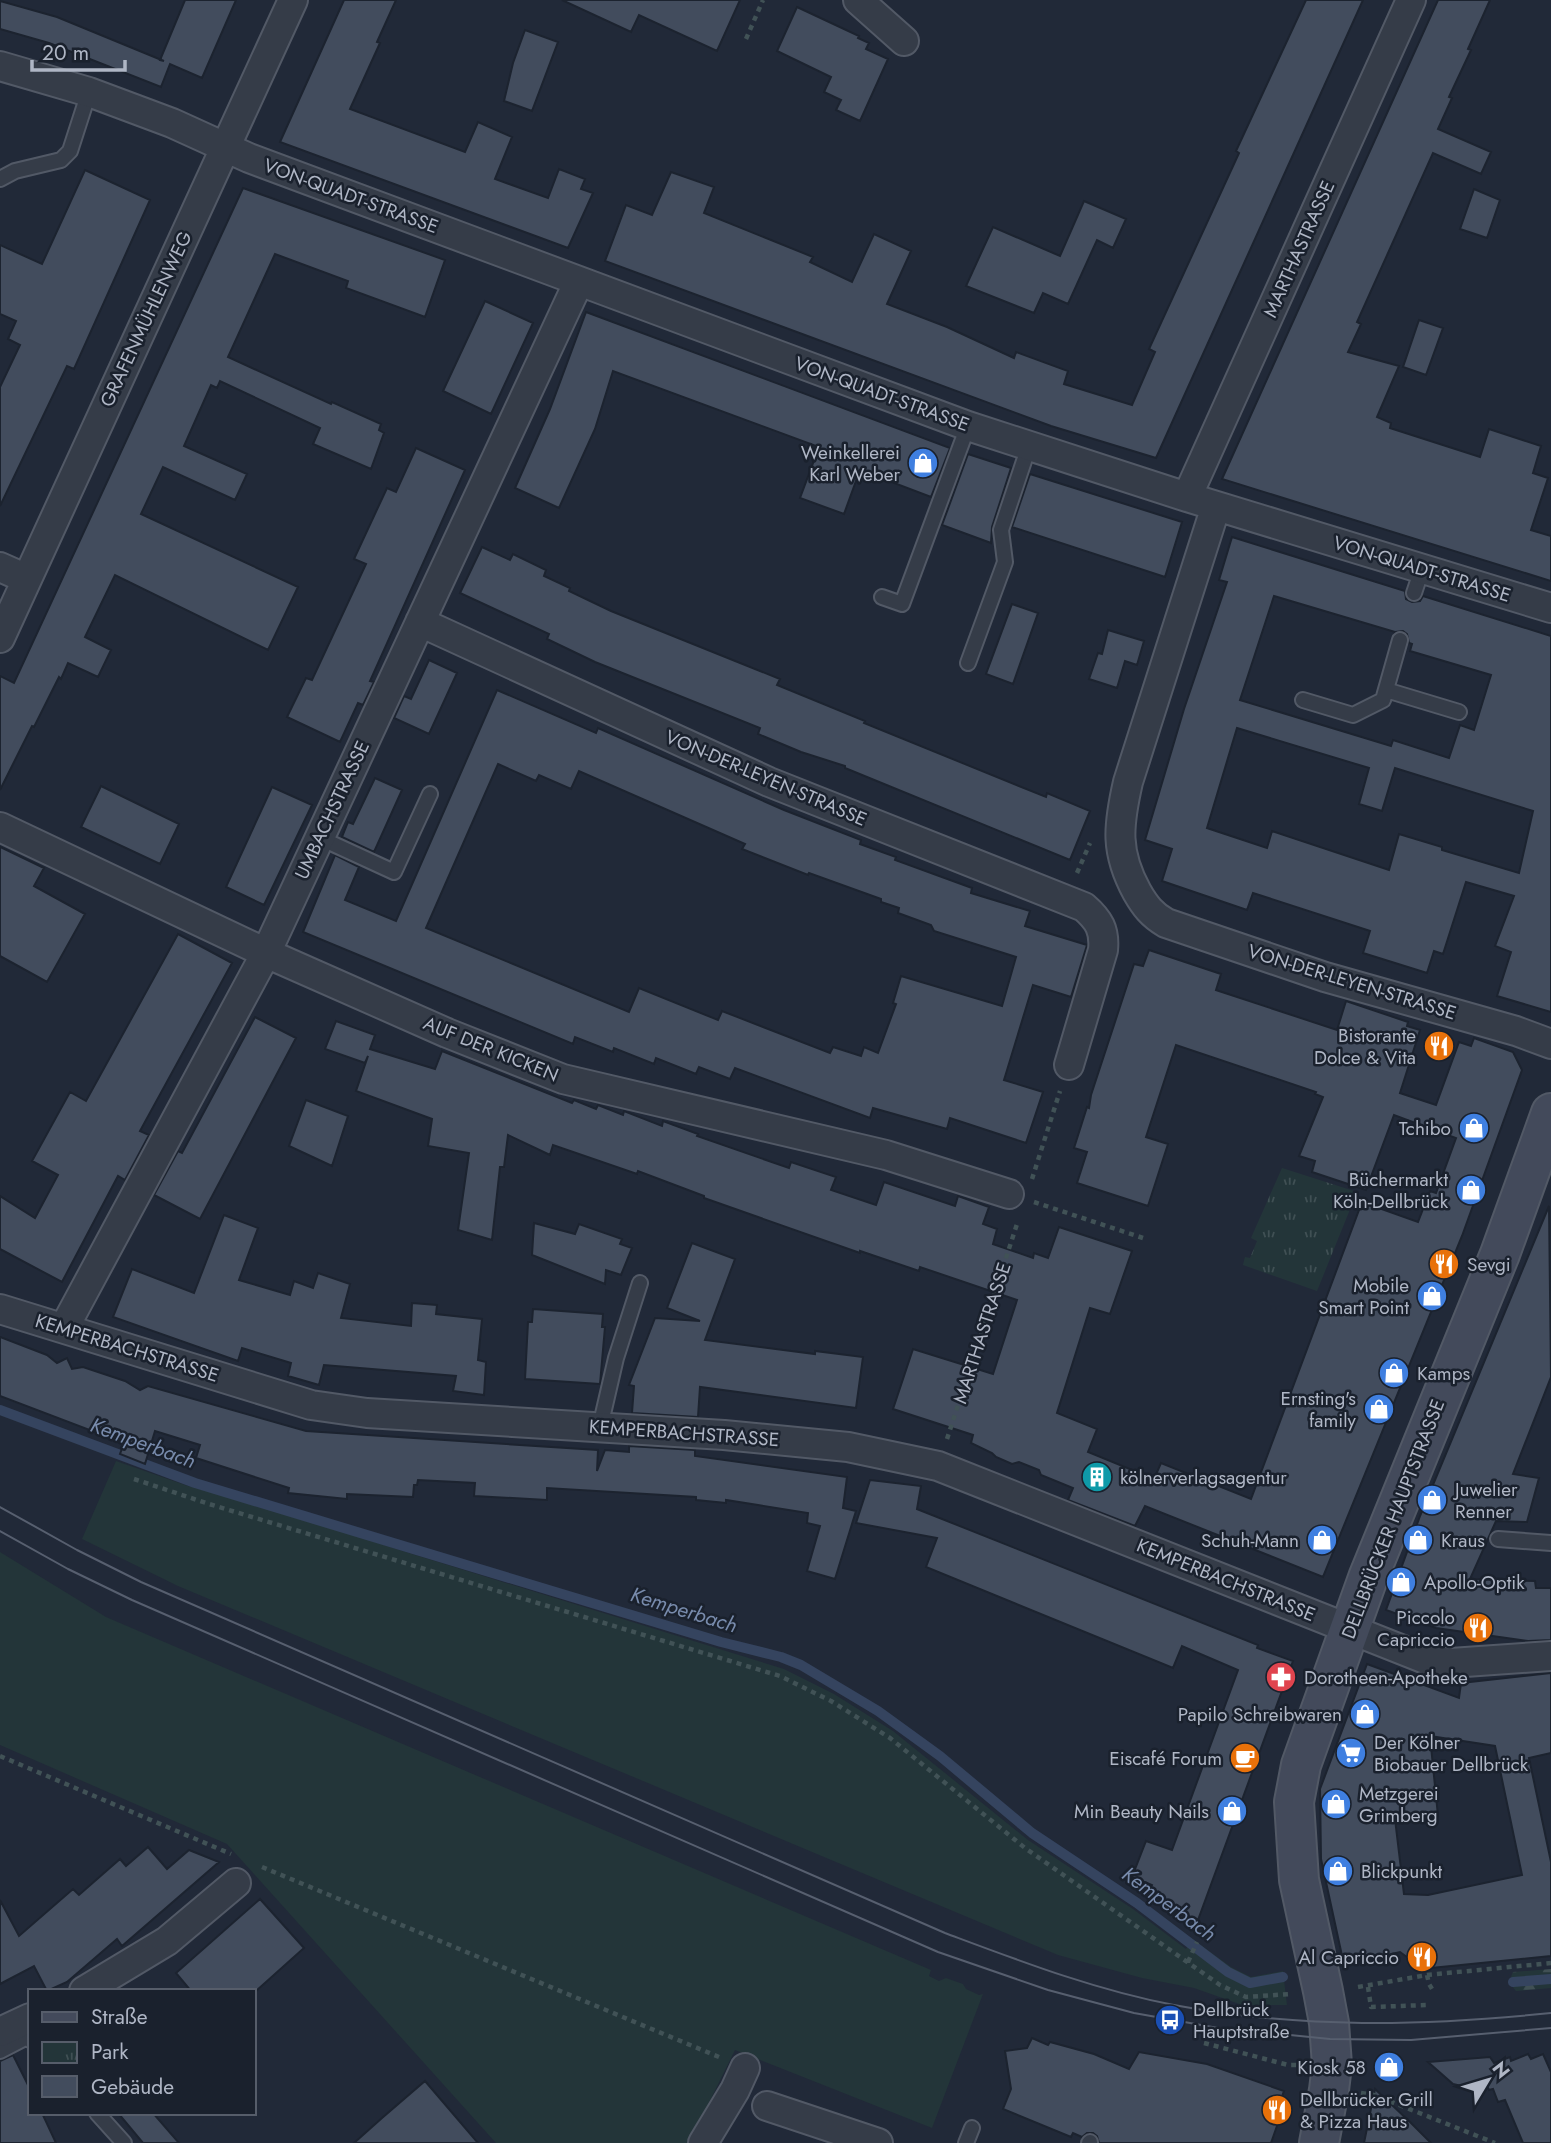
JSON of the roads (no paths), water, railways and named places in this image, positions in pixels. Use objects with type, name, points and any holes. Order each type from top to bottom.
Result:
[{"type":"street","name":"GRAFENMÜHLENWEG","points":[[0,638],[293,0]]},
{"type":"street","points":[[858,0],[904,41]]},
{"type":"street","name":"MARTHASTRASSE","points":[[1186,497],[1411,0]]},
{"type":"street","name":"VON-QUADT-STRASSE","points":[[0,66],[89,92],[172,123],[248,158],[968,426],[1216,506],[1418,581],[1551,608]]},
{"type":"street","name":"UMBACHSTRASSE","points":[[64,1328],[266,953],[579,281]]},
{"type":"street","name":"VON-DER-LEYEN-STRASSE","points":[[1216,506],[1128,782],[1121,812],[1119,840],[1128,876],[1145,906],[1155,917],[1166,923],[1325,977],[1516,1031],[1551,1044]]},
{"type":"street","points":[[0,567],[27,579]]},
{"type":"street","name":"VON-DER-LEYEN-STRASSE","points":[[420,622],[769,782],[1084,906],[1097,918],[1104,935],[1104,950],[1069,1065]]},
{"type":"street","name":"AUF DER KICKEN","points":[[0,827],[266,953],[447,1033],[563,1079],[886,1155],[1017,1197]]},
{"type":"street","name":"DELLBRÜCKER HAUPTSTRASSE","points":[[1319,2143],[1332,2065],[1329,2023],[1299,1880],[1294,1802],[1301,1765],[1368,1578],[1500,1254],[1551,1113]]},
{"type":"street","name":"KEMPERBACHSTRASSE","points":[[0,1309],[311,1405],[367,1413],[724,1434],[848,1447],[938,1466],[1428,1660],[1451,1664],[1551,1656]]},
{"type":"street","points":[[87,1989],[167,1941],[244,1868]]},
{"type":"street","points":[[0,2032],[28,2019]]},
{"type":"street","points":[[703,2143],[736,2090],[745,2068]]},
{"type":"street","points":[[767,2106],[878,2143]]},
{"type":"lane","points":[[0,179],[15,171],[61,160],[70,151],[89,92]]},
{"type":"lane","points":[[882,597],[902,604],[968,426]]},
{"type":"lane","points":[[968,663],[1005,562],[1001,530],[1029,446]]},
{"type":"lane","points":[[1303,700],[1353,715],[1383,700],[1401,640]]},
{"type":"lane","points":[[1386,690],[1459,712]]},
{"type":"lane","points":[[320,838],[394,872],[430,794]]},
{"type":"lane","points":[[600,1427],[616,1358],[640,1283]]},
{"type":"lane","points":[[1498,1539],[1551,1543]]},
{"type":"lane","points":[[0,2051],[28,2038]]},
{"type":"lane","points":[[99,2115],[124,2143]]},
{"type":"lane","points":[[966,2143],[972,2128]]},
{"type":"waterway","name":"Kemperbach","points":[[0,1410],[195,1483],[801,1665],[878,1711],[940,1756],[1032,1833],[1137,1903],[1228,1972],[1250,1983],[1283,1977]]},
{"type":"waterway","name":"Kemperbach","points":[[1513,1982],[1551,1979]]},
{"type":"tram line","points":[[0,1507],[141,1582],[945,1933],[1058,1974],[1174,2005],[1221,2013],[1315,2022],[1409,2023],[1551,2013]]},
{"type":"tram line","points":[[0,1531],[68,1569],[132,1600],[938,1952],[1048,1990],[1134,2013],[1218,2028],[1330,2039],[1411,2040],[1551,2028]]},
{"type":"place","name":"Weinkellerei Karl Weber","points":[[923,463]]},
{"type":"place","name":"Bistorante Dolce & Vita","points":[[1439,1046]]},
{"type":"place","name":"Tchibo","points":[[1474,1128]]},
{"type":"place","name":"Büchermarkt Köln-Dellbrück","points":[[1471,1190]]},
{"type":"place","name":"Sevgi","points":[[1444,1264]]},
{"type":"place","name":"Mobile Smart Point","points":[[1432,1296]]},
{"type":"place","name":"Kamps","points":[[1394,1373]]},
{"type":"place","name":"Ernsting's family","points":[[1379,1409]]},
{"type":"place","name":"kölnerverlagsagentur","points":[[1097,1477]]},
{"type":"place","name":"Juwelier Renner","points":[[1432,1500]]},
{"type":"place","name":"Schuh-Mann","points":[[1322,1540]]},
{"type":"place","name":"Kraus","points":[[1418,1540]]},
{"type":"place","name":"Apollo-Optik","points":[[1401,1582]]},
{"type":"place","name":"Piccolo Capriccio","points":[[1478,1628]]},
{"type":"place","name":"Dorotheen-Apotheke","points":[[1281,1677]]},
{"type":"place","name":"Papilo Schreibwaren","points":[[1365,1714]]},
{"type":"place","name":"Der Kölner Biobauer Dellbrück","points":[[1351,1753]]},
{"type":"place","name":"Eiscafé Forum","points":[[1245,1758]]},
{"type":"place","name":"Metzgerei Grimberg","points":[[1336,1804]]},
{"type":"place","name":"Min Beauty Nails","points":[[1232,1811]]},
{"type":"place","name":"Blickpunkt","points":[[1338,1871]]},
{"type":"place","name":"Al Capriccio","points":[[1422,1957]]},
{"type":"place","name":"Dellbrück Hauptstraße","points":[[1170,2020]]},
{"type":"place","name":"Kiosk 58","points":[[1389,2067]]},
{"type":"place","name":"Dellbrücker Grill & Pizza Haus","points":[[1277,2110]]}]
